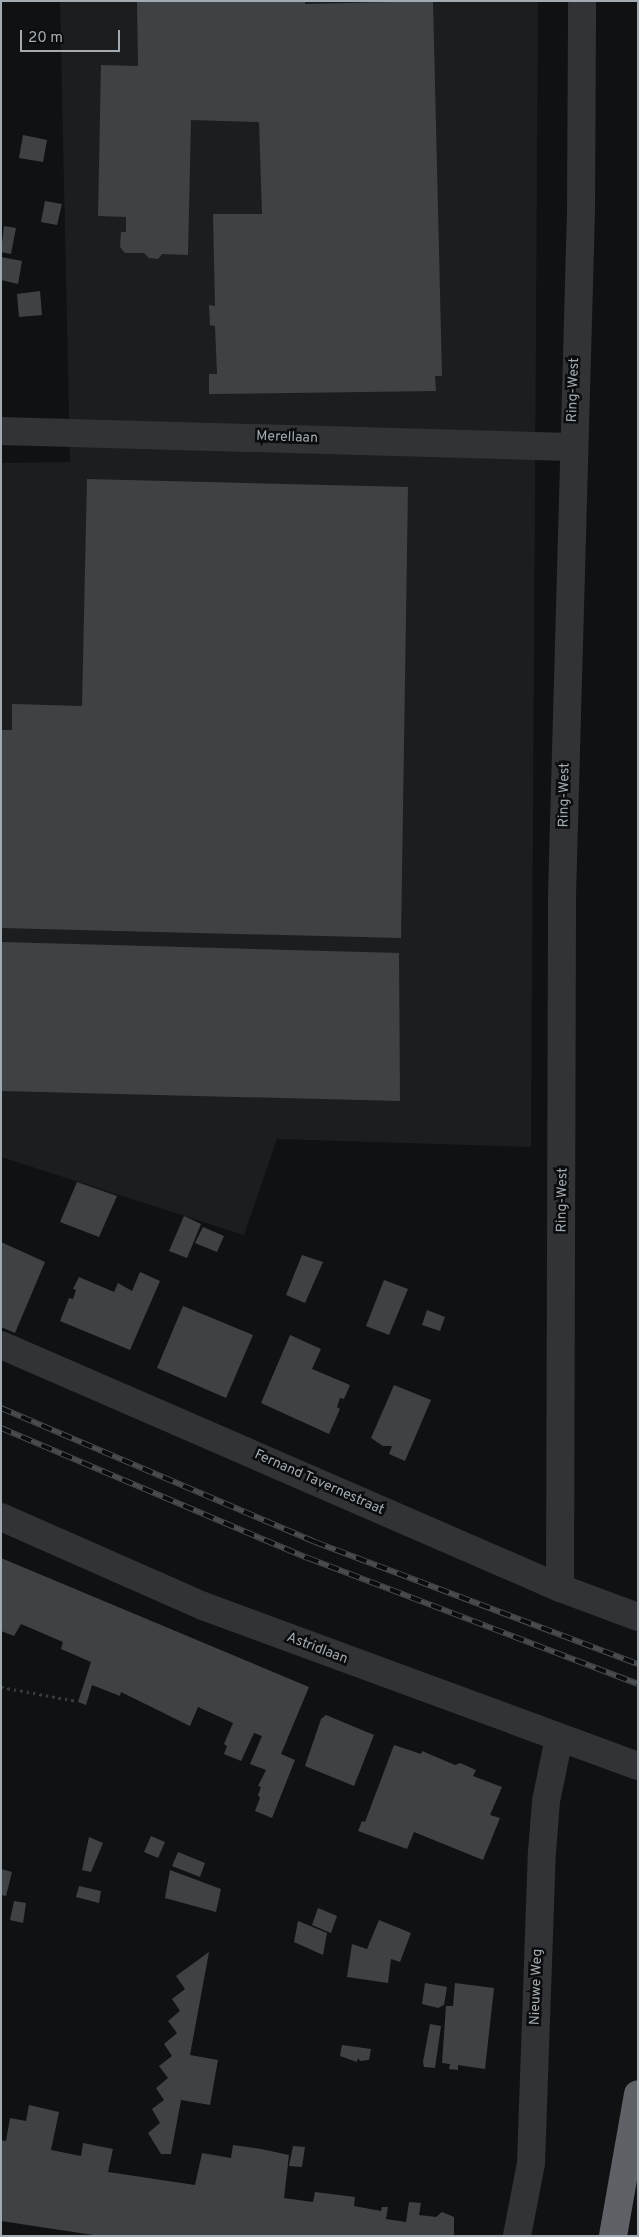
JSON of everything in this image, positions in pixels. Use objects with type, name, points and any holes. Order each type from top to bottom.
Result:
[{"type":"highway","points":[[612,2236],[638,2094]]},
{"type":"street","name":"Ring-West","points":[[560,1588],[562,896],[572,447],[581,211],[582,1]]},
{"type":"street","name":"Merellaan","points":[[1,431],[572,447]]},
{"type":"street","name":"Fernand Tavernestraat","points":[[1,1345],[560,1588],[629,1614]]},
{"type":"street","name":"Astridlaan","points":[[1,1516],[204,1606],[638,1766]]},
{"type":"street","name":"Nieuwe Weg","points":[[517,2236],[531,2163],[542,1852],[546,1801],[559,1738]]},
{"type":"path","points":[[1,1687],[77,1702]]},
{"type":"shaded area","points":[[60,1],[538,1],[531,1147],[277,1139],[244,1235],[1,1157],[1,463],[70,462]]},
{"type":"building","points":[[137,1],[305,1],[305,4],[433,1],[442,376],[435,376],[436,391],[209,394],[209,374],[217,374],[215,326],[210,325],[209,305],[215,306],[213,214],[262,214],[259,122],[191,120],[188,255],[162,254],[158,259],[149,258],[144,253],[125,253],[120,247],[121,232],[126,232],[126,217],[98,216],[101,65],[138,66]]},
{"type":"building","points":[[23,135],[47,140],[43,162],[19,158]]},
{"type":"building","points":[[45,201],[62,204],[57,225],[41,222]]},
{"type":"building","points":[[4,226],[16,228],[11,254],[1,252]]},
{"type":"building","points":[[1,257],[22,261],[18,284],[1,280]]},
{"type":"building","points":[[40,291],[42,315],[19,317],[17,294]]},
{"type":"building","points":[[87,479],[408,487],[401,938],[1,928],[1,730],[12,730],[12,704],[82,706]]},
{"type":"building","points":[[1,942],[399,953],[400,1101],[1,1091]]},
{"type":"building","points":[[77,1182],[117,1196],[99,1237],[60,1222]]},
{"type":"building","points":[[184,1216],[201,1224],[187,1258],[169,1251]]},
{"type":"building","points":[[203,1227],[224,1236],[217,1252],[195,1243]]},
{"type":"building","points":[[1,1242],[45,1262],[15,1333],[1,1327]]},
{"type":"building","points":[[302,1255],[323,1262],[305,1303],[286,1295]]},
{"type":"building","points":[[140,1272],[160,1281],[130,1350],[60,1321],[69,1298],[73,1299],[76,1290],[73,1289],[79,1277],[114,1292],[118,1283],[132,1291]]},
{"type":"building","points":[[384,1280],[408,1289],[389,1335],[366,1326]]},
{"type":"building","points":[[183,1306],[253,1335],[226,1398],[157,1368]]},
{"type":"building","points":[[427,1310],[445,1317],[440,1331],[422,1325]]},
{"type":"building","points":[[290,1335],[321,1349],[312,1369],[350,1385],[344,1399],[340,1398],[337,1407],[340,1409],[329,1434],[261,1403]]},
{"type":"building","points":[[394,1385],[431,1400],[405,1461],[389,1454],[392,1446],[383,1446],[371,1438]]},
{"type":"building","points":[[1,1558],[309,1687],[281,1754],[295,1760],[272,1818],[255,1811],[260,1798],[258,1795],[261,1787],[258,1786],[266,1770],[250,1764],[262,1736],[254,1733],[241,1761],[224,1754],[227,1746],[224,1744],[233,1723],[198,1707],[190,1726],[121,1692],[120,1696],[92,1685],[86,1705],[78,1702],[91,1662],[61,1649],[63,1642],[21,1624],[14,1636],[1,1631]]},
{"type":"building","points":[[326,1715],[374,1735],[354,1786],[305,1766],[321,1719]]},
{"type":"building","points":[[394,1745],[421,1754],[422,1751],[455,1765],[460,1763],[476,1770],[473,1776],[502,1787],[490,1815],[500,1818],[483,1860],[414,1832],[407,1849],[358,1831],[362,1821],[365,1822]]},
{"type":"building","points":[[151,1836],[165,1842],[158,1858],[144,1852]]},
{"type":"building","points":[[89,1837],[103,1843],[91,1872],[82,1870]]},
{"type":"building","points":[[178,1852],[205,1863],[200,1877],[172,1866]]},
{"type":"building","points":[[1,1869],[12,1872],[6,1896],[1,1895]]},
{"type":"building","points":[[170,1870],[221,1889],[216,1912],[165,1898]]},
{"type":"building","points":[[79,1886],[101,1891],[99,1903],[76,1897]]},
{"type":"building","points":[[14,1901],[26,1903],[23,1923],[10,1920]]},
{"type":"building","points":[[318,1908],[337,1916],[331,1933],[312,1925]]},
{"type":"building","points":[[379,1920],[411,1933],[400,1962],[391,1959],[388,1983],[347,1977],[352,1944],[367,1949]]},
{"type":"building","points":[[298,1921],[327,1933],[323,1955],[294,1942]]},
{"type":"building","points":[[209,1952],[190,2055],[218,2060],[210,2105],[181,2100],[171,2154],[161,2154],[148,2133],[160,2123],[152,2109],[164,2100],[156,2088],[168,2078],[159,2066],[172,2056],[164,2044],[177,2033],[168,2021],[180,2011],[172,1999],[185,1989],[176,1976]]},
{"type":"building","points":[[425,1983],[447,1987],[444,2005],[438,2008],[422,2004]]},
{"type":"building","points":[[455,1983],[494,1988],[485,2069],[458,2065],[458,2070],[449,2069],[450,2064],[442,2063],[446,2006],[453,2006]]},
{"type":"building","points":[[430,2024],[441,2026],[435,2068],[424,2067],[423,2062]]},
{"type":"building","points":[[342,2045],[371,2049],[369,2060],[360,2061],[358,2058],[357,2062],[340,2056]]},
{"type":"building","points":[[29,2105],[59,2112],[51,2150],[81,2156],[83,2143],[113,2149],[108,2172],[195,2185],[202,2153],[231,2158],[233,2145],[261,2149],[289,2155],[284,2198],[313,2202],[315,2192],[355,2197],[354,2206],[381,2211],[382,2207],[388,2207],[386,2219],[406,2222],[409,2202],[421,2203],[419,2215],[436,2217],[442,2212],[454,2217],[454,2236],[100,2236],[1,2221],[1,2140],[6,2141],[10,2118],[26,2121]]},
{"type":"building","points":[[293,2146],[305,2147],[302,2167],[289,2166]]},
{"type":"railway","points":[[1,1408],[315,1542],[638,1664]]},
{"type":"railway","points":[[1,1428],[308,1558],[638,1684]]}]
